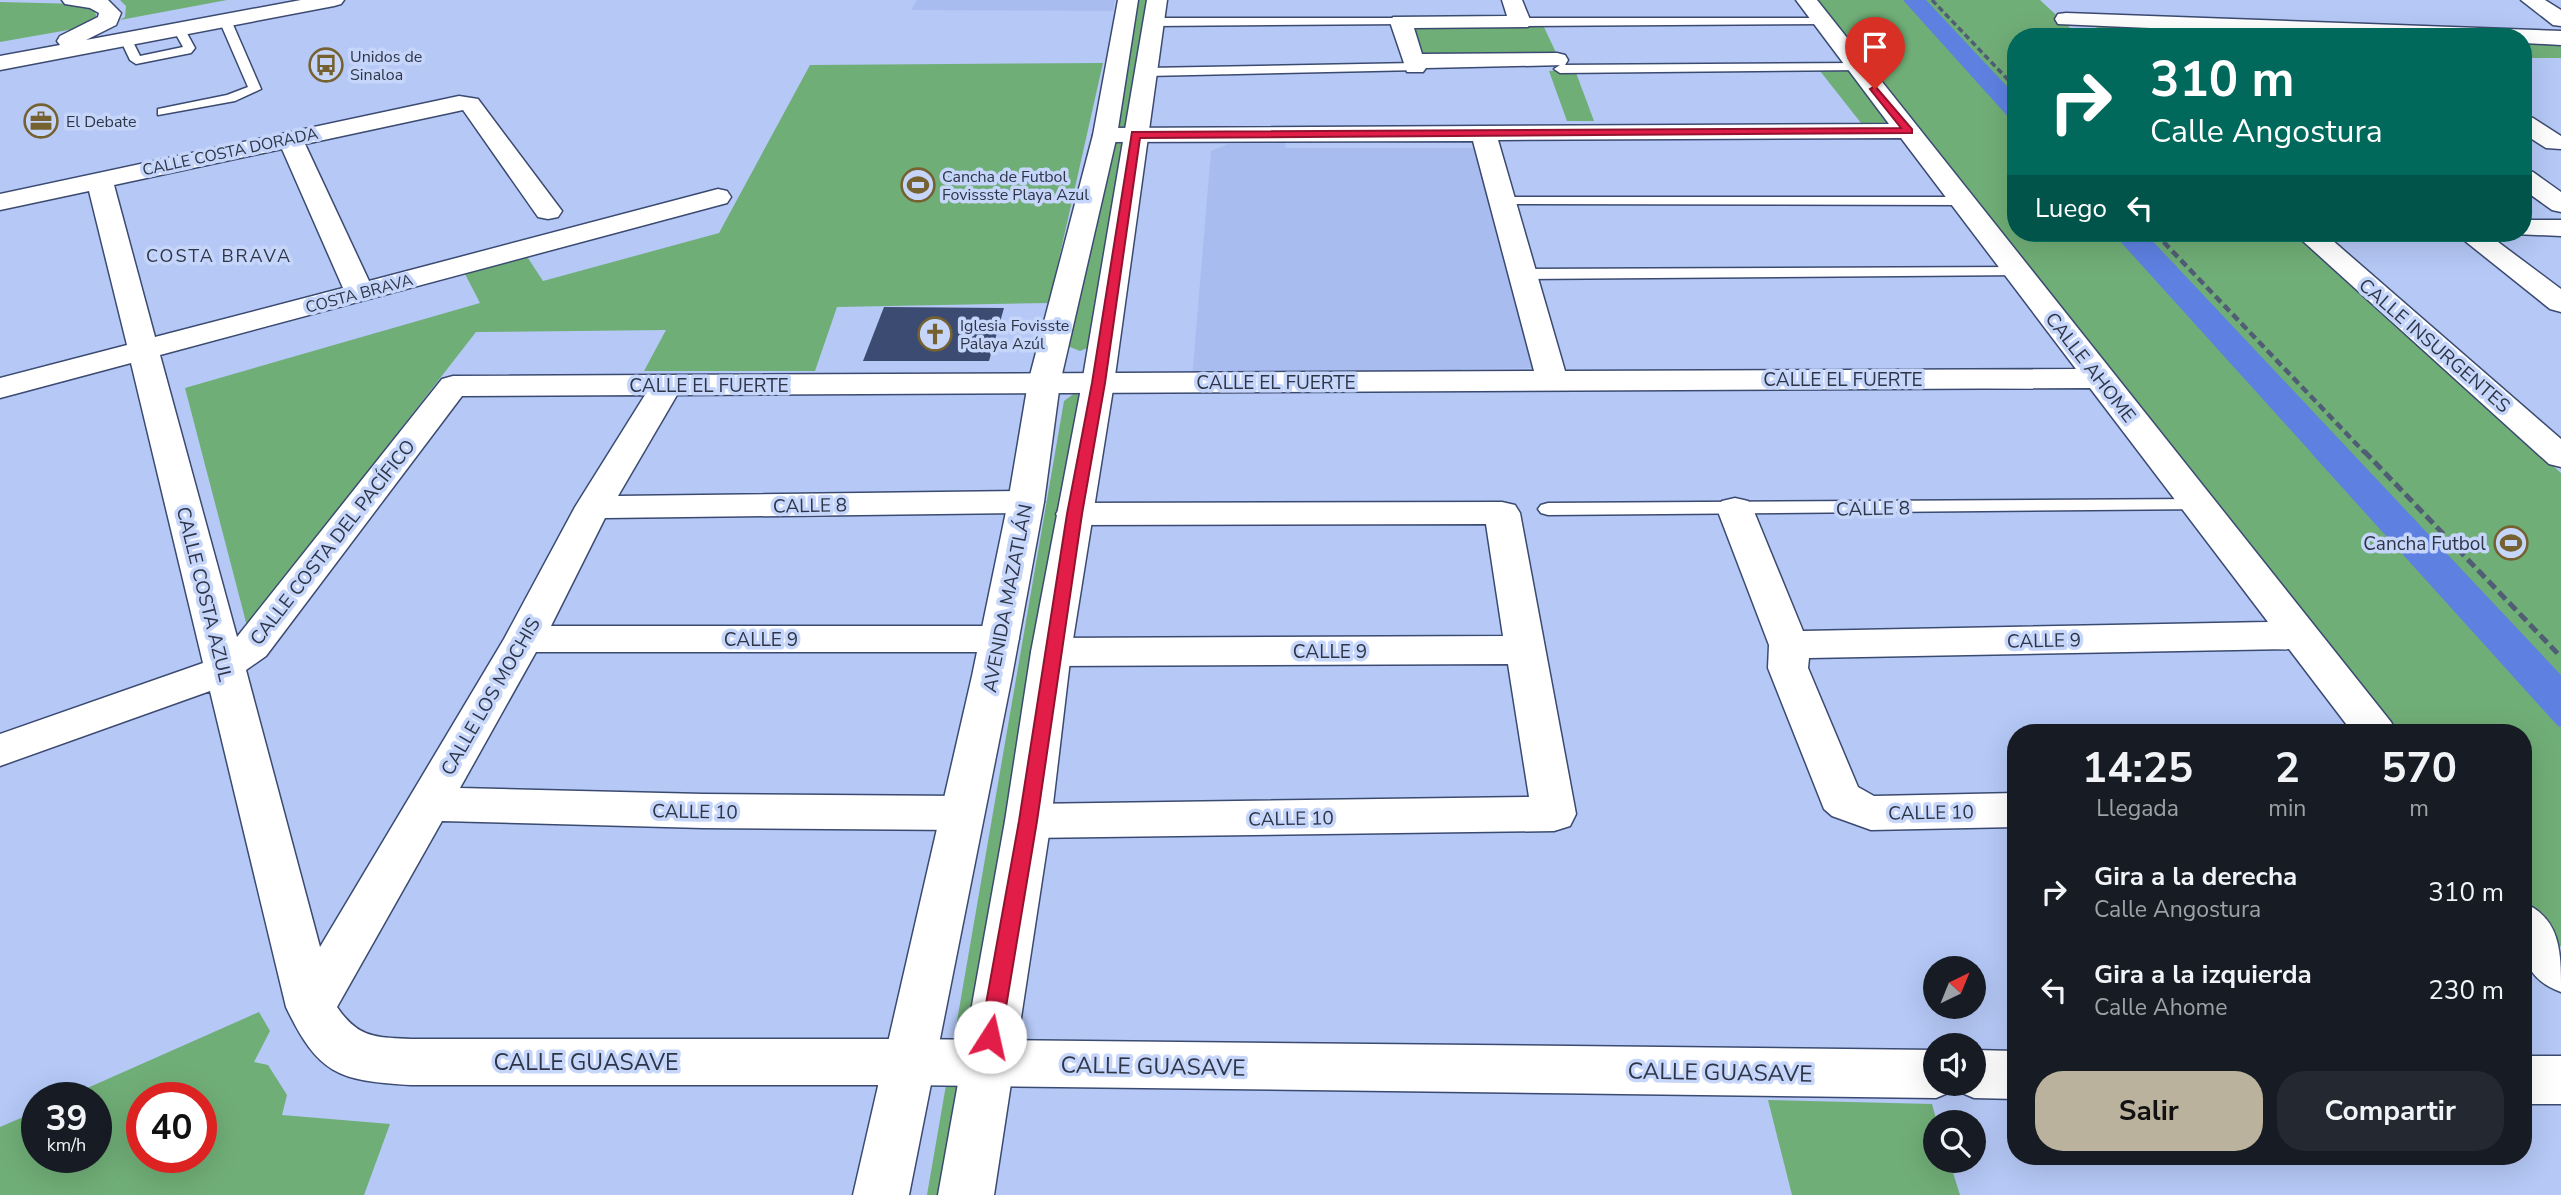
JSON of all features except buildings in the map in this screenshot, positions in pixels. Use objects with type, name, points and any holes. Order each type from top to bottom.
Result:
[{"type":"street","points":[[31,57],[108,20],[110,13],[96,2],[72,0]]},
{"type":"street","points":[[0,50],[271,0]]},
{"type":"street","points":[[0,63],[334,0]]},
{"type":"street","points":[[1512,0],[1520,22],[1401,22],[1414,64],[1558,64],[1543,22]]},
{"type":"street","points":[[2531,0],[2561,20]]},
{"type":"street","name":"AVENIDA MAZATLÁN","points":[[966,1195],[1028,821],[1051,652],[1098,383],[1120,135],[1147,72],[1146,7]]},
{"type":"street","name":"AVENIDA MAZATLÁN","points":[[881,1195],[999,639],[1026,502],[1044,383],[1120,135],[1146,7]]},
{"type":"street","name":"CALLE AHOME","points":[[1815,11],[2369,724]]},
{"type":"street","points":[[2077,28],[2059,13],[2360,28]]},
{"type":"street","points":[[2532,37],[2561,38]]},
{"type":"street","points":[[2532,56],[2561,57]]},
{"type":"street","name":"CALLE COSTA DORADA","points":[[0,202],[459,103],[470,104],[548,211]]},
{"type":"street","points":[[2532,111],[2549,111]]},
{"type":"street","points":[[2532,128],[2555,143]]},
{"type":"street","points":[[1120,135],[1908,131]]},
{"type":"street","points":[[1483,133],[1552,380]]},
{"type":"street","points":[[290,138],[360,292]]},
{"type":"street","name":"CALLE COSTA AZUL","points":[[100,180],[312,1007]]},
{"type":"street","points":[[2532,184],[2561,204]]},
{"type":"street","name":"COSTA BRAVA","points":[[0,388],[718,197]]},
{"type":"street","points":[[2532,228],[2561,228]]},
{"type":"street","name":"CALLE INSURGENTES","points":[[2319,242],[2548,434],[2561,457]]},
{"type":"street","points":[[2481,242],[2561,303]]},
{"type":"street","name":"CALLE EL FUERTE","points":[[453,386],[2100,377]]},
{"type":"street","name":"CALLE LOS MOCHIS","points":[[312,1007],[524,639],[593,507],[667,385]]},
{"type":"street","name":"CALLE COSTA DEL PACÍFICO","points":[[0,750],[225,670],[231,660],[252,646],[453,386]]},
{"type":"street","name":"CALLE 8","points":[[593,507],[1026,502]]},
{"type":"street","points":[[1735,509],[1788,645]]},
{"type":"street","points":[[1074,514],[1502,513],[1525,650]]},
{"type":"street","name":"CALLE 9","points":[[1788,645],[2300,635]]},
{"type":"street","name":"CALLE 9","points":[[524,639],[999,639]]},
{"type":"street","name":"CALLE 10","points":[[1788,645],[1788,668],[1835,791],[1847,804],[1871,813],[2007,810]]},
{"type":"street","name":"CALLE 9","points":[[1051,652],[1525,650]]},
{"type":"street","name":"CALLE 10","points":[[1028,821],[1553,814],[1525,650]]},
{"type":"street","name":"CALLE 10","points":[[429,804],[702,811],[961,813]]},
{"type":"street","points":[[2532,933],[2561,971]]},
{"type":"street","name":"CALLE GUASAVE","points":[[312,1007],[323,1032],[340,1049],[368,1059],[411,1062],[908,1062],[1923,1074]]},
{"type":"street","points":[[1986,1074],[2007,1075]]},
{"type":"street","points":[[2532,1080],[2561,1080]]},
{"type":"lane","points":[[1146,7],[1401,22]]},
{"type":"lane","points":[[1520,22],[1815,11]]},
{"type":"lane","points":[[163,112],[230,98],[255,89],[225,20]]},
{"type":"lane","points":[[1147,72],[1414,64]]},
{"type":"lane","points":[[1558,64],[1859,67]]},
{"type":"lane","points":[[1503,201],[1962,201]]},
{"type":"lane","points":[[1522,274],[2018,272]]},
{"type":"lane","name":"CALLE 8","points":[[1548,509],[2199,505]]},
{"type":"shaded area","points":[[917,0],[1115,0],[1113,11],[911,10]]},
{"type":"shaded area","points":[[1285,143],[1286,148],[1481,148],[1539,368],[1462,369],[1462,375],[1192,379],[1211,151],[1228,144]]},
{"type":"green space","points":[[120,0],[227,0],[120,20],[125,17],[126,6]]},
{"type":"green space","points":[[1129,0],[1150,0],[1095,345],[1080,351],[1065,345]]},
{"type":"green space","points":[[1816,0],[2040,0],[2070,28],[2007,28],[2007,242],[2306,242],[2561,473],[2561,947],[2532,911],[2532,724],[2379,724],[2199,505]]},
{"type":"green space","points":[[0,2],[81,4],[93,7],[97,18],[85,27],[0,42]]},
{"type":"green space","points":[[1543,25],[1559,59],[1417,60],[1409,26]]},
{"type":"green space","points":[[2095,26],[2143,28],[2097,28]]},
{"type":"green space","points":[[2532,44],[2561,45],[2561,58],[2532,58]]},
{"type":"green space","points":[[1103,63],[1049,303],[837,307],[815,371],[644,371],[666,330],[476,332],[247,626],[185,388],[480,303],[464,272],[526,255],[543,281],[719,233],[810,65]]},
{"type":"green space","points":[[1575,70],[1594,121],[1567,121],[1549,71]]},
{"type":"green space","points":[[1859,70],[1900,123],[1861,123],[1820,71]]},
{"type":"green space","points":[[1076,392],[1081,400],[954,1195],[927,1195],[1064,401]]},
{"type":"green space","points":[[259,1012],[270,1031],[254,1062],[268,1065],[287,1095],[282,1115],[390,1124],[364,1195],[0,1195],[0,1127],[21,1118],[21,1173],[112,1173],[112,1082],[101,1082]]},
{"type":"green space","points":[[1768,1100],[1932,1104],[1934,1110],[1923,1110],[1923,1173],[1953,1173],[1960,1195],[1792,1195]]},
{"type":"water","points":[[1907,0],[1926,0],[2007,86],[2007,110]]},
{"type":"water","points":[[2126,242],[2153,242],[2561,675],[2561,722]]},
{"type":"waterway","points":[[1907,0],[2007,111]]},
{"type":"waterway","points":[[2126,242],[2317,453]]},
{"type":"waterway","points":[[2316,451],[2561,722]]},
{"type":"railway","points":[[1932,0],[2007,79]]},
{"type":"railway","points":[[2164,242],[2365,453]]},
{"type":"railway","points":[[2364,451],[2561,657]]},
{"type":"place","name":"Unidos de Sinaloa","points":[[326,65]]},
{"type":"place","name":"El Debate","points":[[41,121]]},
{"type":"place","name":"Cancha de Futbol Fovissste Playa Azul","points":[[918,185]]},
{"type":"place","name":"Iglesia Fovisste Palaya Azúl","points":[[935,334]]},
{"type":"place","name":"Cancha Futbol","points":[[2511,543]]},
{"type":"district","name":"COSTA BRAVA","points":[[219,256]]},
{"type":"route","points":[[990,1037],[1028,821],[1051,652],[1098,383],[1135,135],[1908,131],[1875,89]]}]
